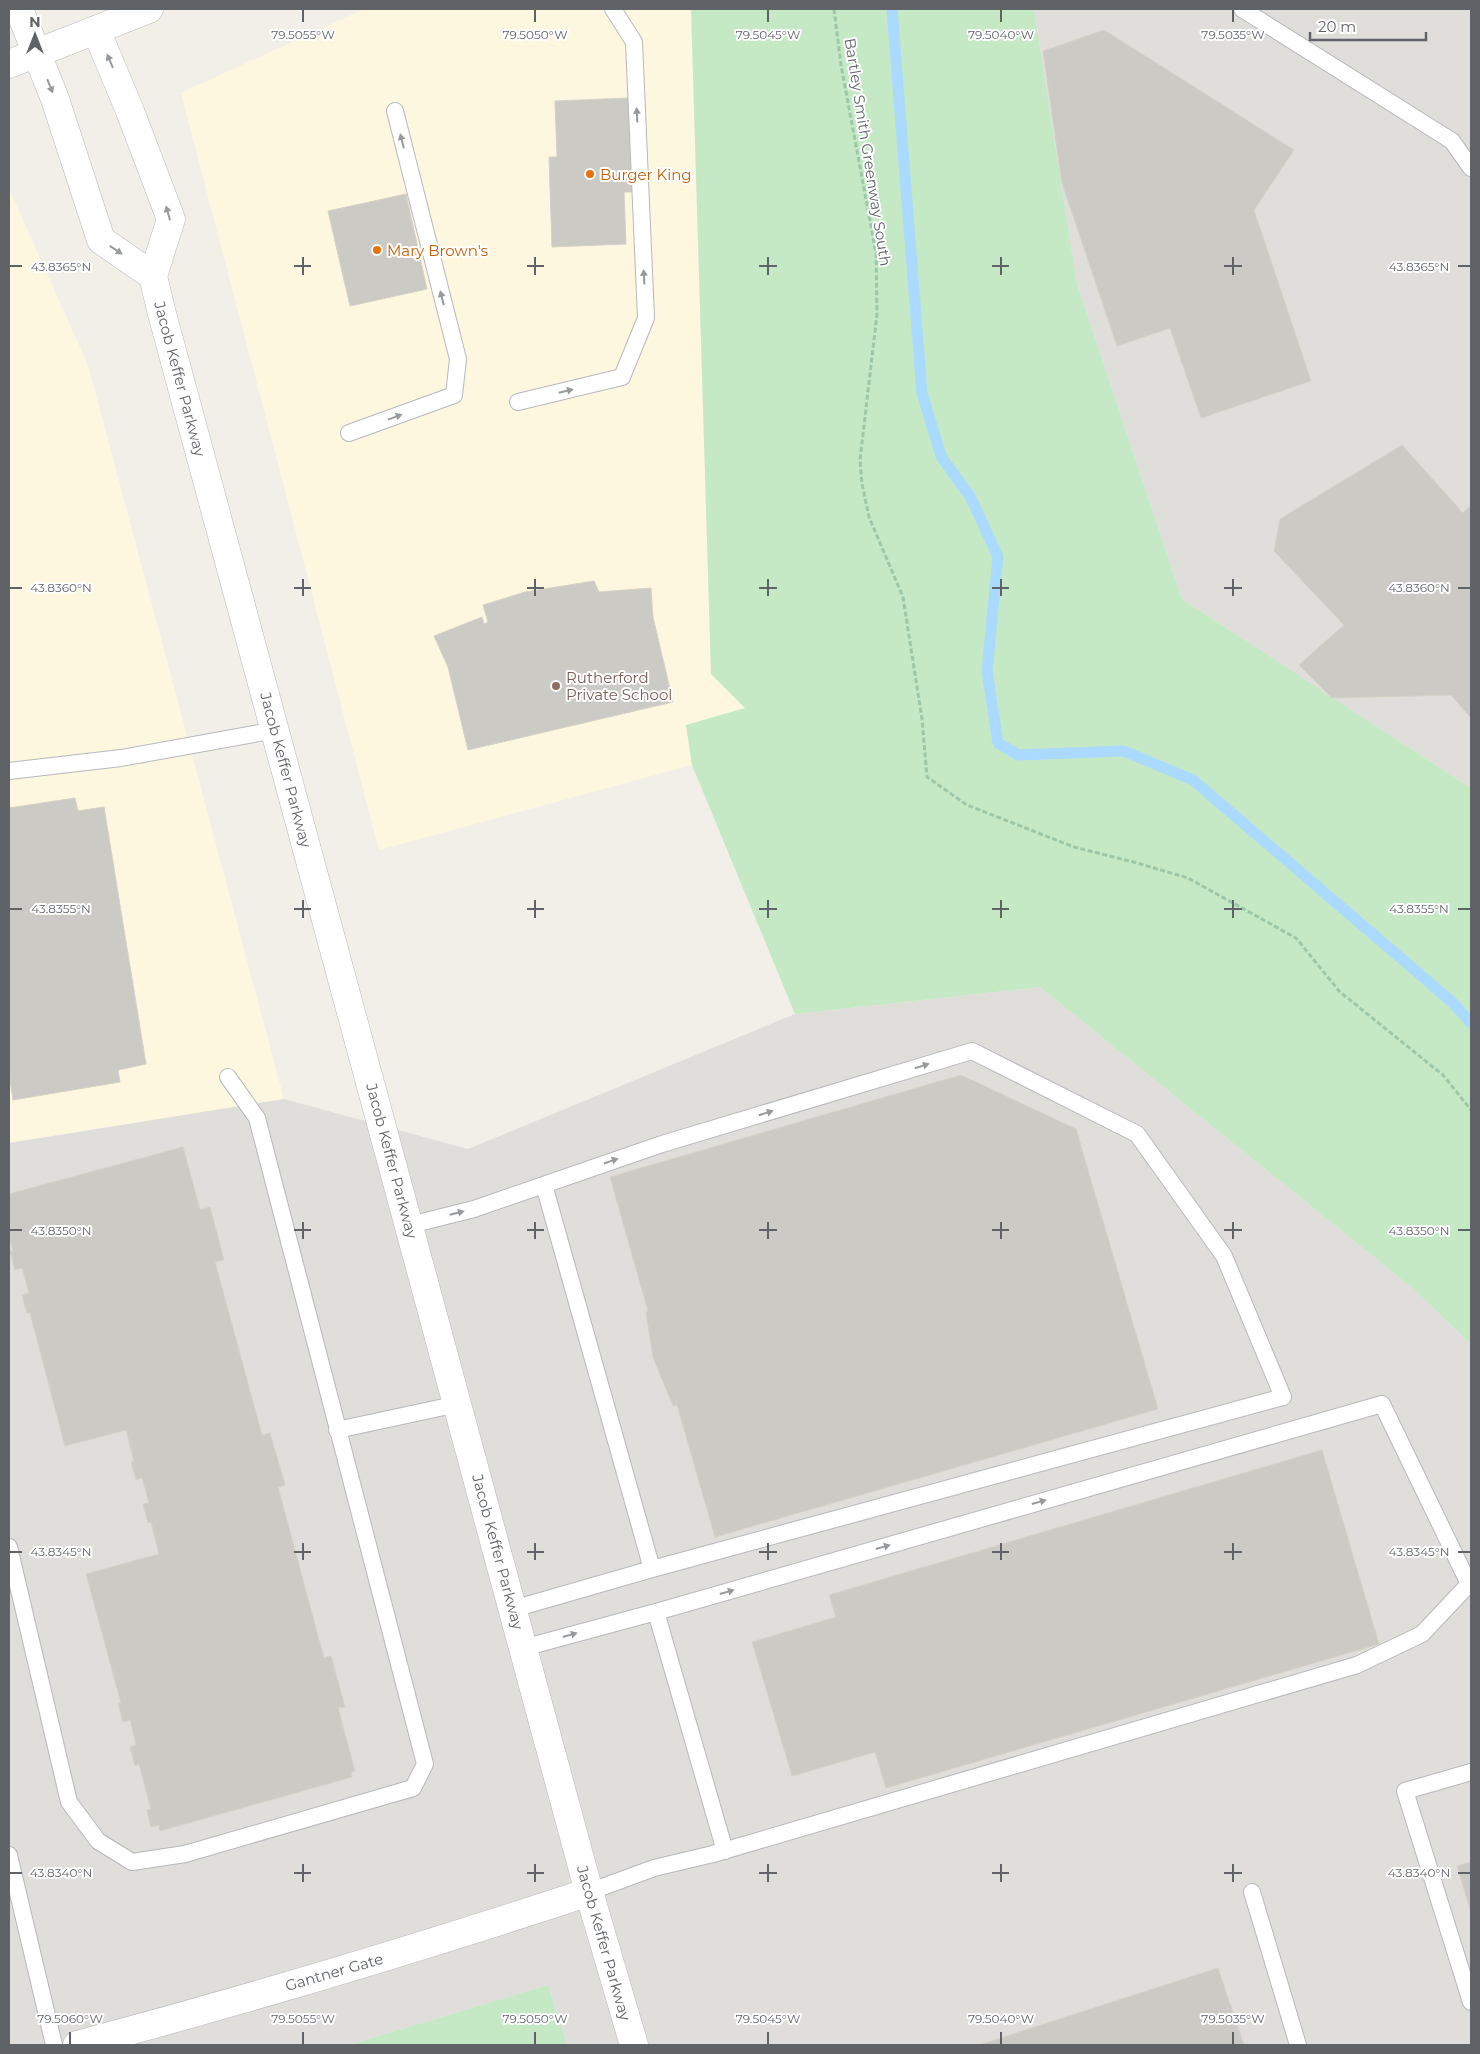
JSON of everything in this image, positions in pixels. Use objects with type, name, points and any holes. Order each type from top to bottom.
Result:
[{"type":"street","points":[[18,9],[55,99],[101,240],[153,276],[171,219],[130,111],[96,30]]},
{"type":"street","points":[[9,64],[149,9]]},
{"type":"street","name":"Jacob Keffer Parkway","points":[[153,276],[589,1892],[634,2045]]},
{"type":"street","name":"Gantner Gate","points":[[77,2045],[182,2017],[386,1957],[589,1892]]},
{"type":"lane","points":[[518,402],[622,377],[646,318],[634,42],[613,9]]},
{"type":"lane","points":[[1242,9],[1452,142],[1471,168]]},
{"type":"lane","points":[[349,433],[454,395],[458,359],[395,111]]},
{"type":"lane","points":[[9,771],[121,758],[276,730]]},
{"type":"lane","points":[[410,1225],[474,1209],[662,1144],[972,1051],[1137,1134],[1224,1256],[1283,1397],[652,1569],[513,1609]]},
{"type":"lane","points":[[10,1555],[69,1802],[98,1841],[132,1862],[184,1854],[413,1788],[425,1764],[257,1118],[228,1077]]},
{"type":"lane","points":[[544,1185],[652,1569]]},
{"type":"lane","points":[[337,1430],[458,1404]]},
{"type":"lane","points":[[523,1648],[656,1612],[1382,1404],[1469,1584],[1422,1634],[1356,1665],[725,1850],[654,1868],[589,1892]]},
{"type":"lane","points":[[656,1612],[725,1850]]},
{"type":"lane","points":[[1471,1772],[1405,1791],[1471,2002]]},
{"type":"lane","points":[[9,1855],[54,2045]]},
{"type":"lane","points":[[1252,1892],[1298,2045]]},
{"type":"path","name":"Bartley Smith Greenway South","points":[[834,9],[842,65],[876,253],[877,314],[860,460],[862,484],[869,517],[903,596],[922,719],[927,776],[967,805],[1020,826],[1074,847],[1188,878],[1296,938],[1340,992],[1443,1075],[1471,1110]]},
{"type":"shaded area","points":[[364,9],[691,9],[711,674],[746,708],[686,725],[692,765],[379,850],[181,93]]},
{"type":"shaded area","points":[[1034,9],[1471,9],[1471,788],[1182,599],[1077,284]]},
{"type":"shaded area","points":[[9,189],[88,365],[284,1099],[9,1143]]},
{"type":"shaded area","points":[[1040,987],[1410,1286],[1471,1344],[1471,2045],[567,2045],[548,1985],[349,2045],[9,2045],[9,1143],[284,1099],[468,1149],[795,1014]]},
{"type":"green space","points":[[691,9],[1034,9],[1077,284],[1182,599],[1471,788],[1471,1344],[1410,1286],[1040,987],[795,1014],[692,765],[686,725],[745,708],[711,674]]},
{"type":"green space","points":[[548,1985],[567,2045],[349,2045]]},
{"type":"building","points":[[1104,30],[1294,150],[1254,210],[1311,381],[1201,418],[1170,328],[1117,346],[1062,183],[1043,51]]},
{"type":"building","name":"Burger King","points":[[628,98],[632,192],[624,192],[626,244],[552,247],[549,157],[557,157],[555,101]]},
{"type":"building","name":"Mary Brown's","points":[[406,194],[427,289],[350,306],[328,211]]},
{"type":"building","points":[[1402,445],[1463,513],[1471,505],[1471,718],[1451,695],[1332,698],[1299,665],[1344,625],[1274,551],[1280,519]]},
{"type":"building","points":[[594,581],[599,592],[651,588],[653,617],[673,702],[468,750],[448,667],[434,636],[482,617],[484,624],[488,622],[483,605],[525,592]]},
{"type":"building","points":[[75,798],[78,811],[104,807],[146,1064],[118,1070],[120,1082],[13,1100],[9,1072],[9,808]]},
{"type":"building","points":[[961,1075],[1076,1129],[1158,1409],[715,1537],[677,1405],[673,1406],[653,1357],[646,1312],[648,1311],[610,1177]]},
{"type":"building","points":[[183,1147],[200,1210],[210,1207],[224,1260],[215,1262],[262,1435],[270,1433],[285,1485],[278,1487],[324,1658],[331,1656],[345,1707],[338,1708],[355,1771],[351,1772],[352,1777],[160,1831],[159,1825],[151,1827],[147,1810],[151,1809],[139,1764],[135,1766],[130,1747],[136,1745],[130,1720],[123,1722],[118,1703],[121,1703],[86,1574],[159,1554],[151,1522],[148,1523],[143,1504],[149,1503],[142,1478],[136,1480],[131,1462],[134,1461],[126,1430],[65,1446],[30,1313],[27,1313],[22,1295],[29,1293],[22,1268],[15,1270],[10,1251],[13,1251],[9,1234],[9,1194]]},
{"type":"building","points":[[1322,1450],[1379,1644],[886,1788],[875,1752],[792,1776],[752,1642],[836,1617],[829,1595]]},
{"type":"building","points":[[1471,1862],[1471,1912],[1457,1866]]},
{"type":"building","points":[[1218,1968],[1244,2045],[979,2045]]},
{"type":"waterway","points":[[892,9],[922,393],[941,456],[971,498],[998,557],[987,671],[998,743],[1018,755],[1124,751],[1193,780],[1452,1002],[1471,1023]]},
{"type":"place","name":"Burger King","points":[[590,174]]},
{"type":"place","name":"Mary Brown's","points":[[377,250]]},
{"type":"place","name":"Rutherford Private School","points":[[556,686]]}]
